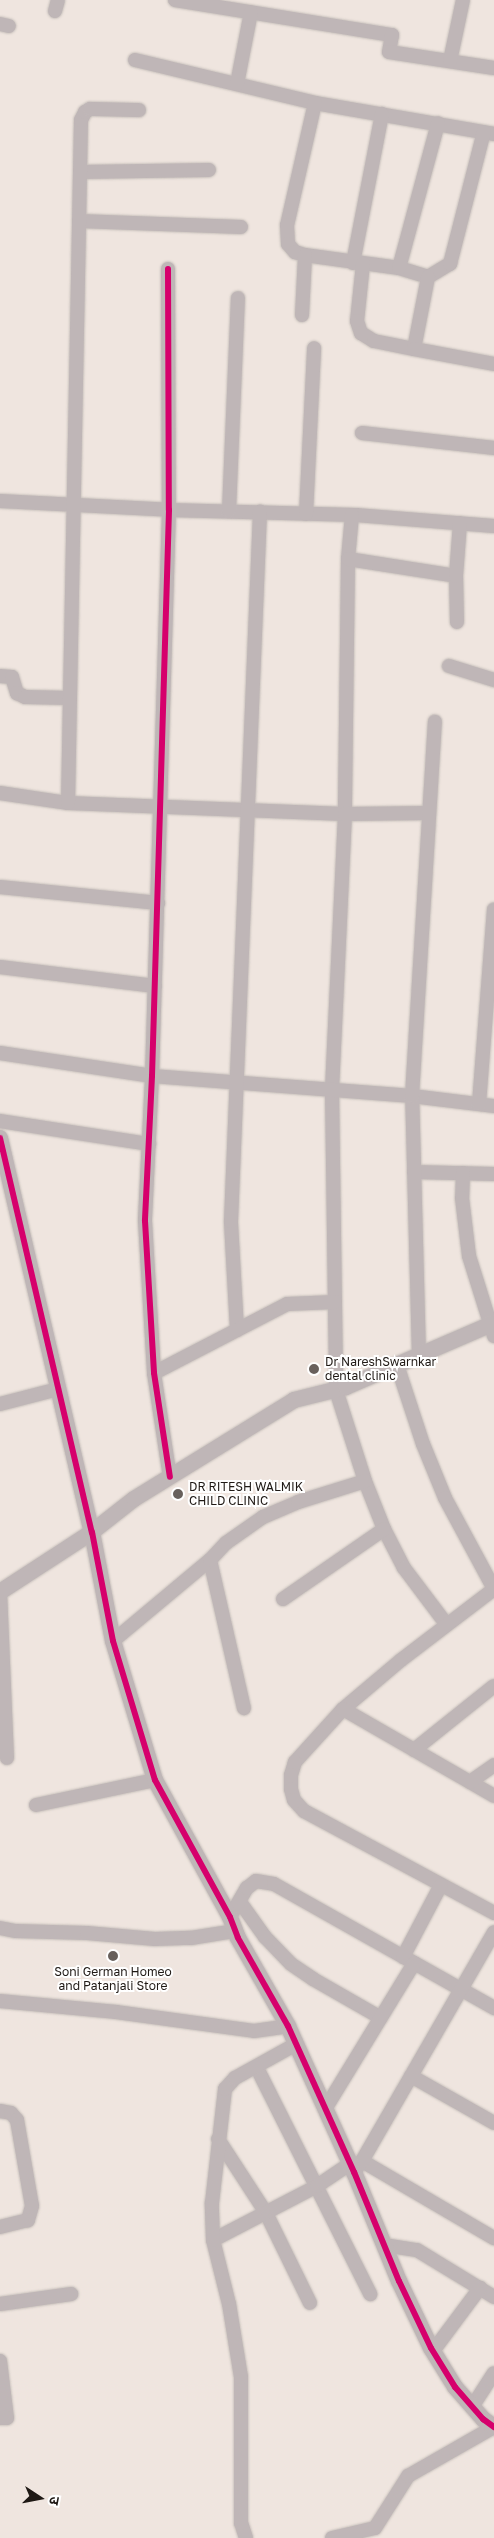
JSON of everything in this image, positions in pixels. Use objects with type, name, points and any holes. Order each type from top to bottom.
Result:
[{"type":"street","points":[[175,0],[392,35],[389,52],[494,68]]},
{"type":"street","points":[[450,61],[463,0]]},
{"type":"street","points":[[237,84],[251,12]]},
{"type":"street","points":[[135,60],[315,102],[489,133],[450,264],[428,277],[399,268],[358,264],[305,255],[295,252],[288,244],[286,225],[315,102]]},
{"type":"street","points":[[68,803],[72,505],[81,120],[85,112],[90,109],[139,110]]},
{"type":"street","points":[[382,114],[358,264],[357,321],[361,333],[374,341],[494,364]]},
{"type":"street","points":[[399,268],[438,123]]},
{"type":"street","points":[[80,172],[209,170]]},
{"type":"street","points":[[78,221],[241,227]]},
{"type":"street","points":[[302,315],[305,255]]},
{"type":"street","points":[[168,269],[169,510],[158,903],[146,1221],[154,1373],[170,1477]]},
{"type":"street","points":[[414,349],[428,277]]},
{"type":"street","points":[[229,511],[238,298]]},
{"type":"street","points":[[306,514],[314,348]]},
{"type":"street","points":[[362,433],[494,448]]},
{"type":"street","points":[[0,501],[169,510],[358,515],[494,526]]},
{"type":"street","points":[[237,1330],[231,1221],[260,512]]},
{"type":"street","points":[[358,515],[352,559],[345,814],[332,1090],[336,1390],[384,1529],[404,1568],[447,1625]]},
{"type":"street","points":[[457,622],[456,576],[460,523]]},
{"type":"street","points":[[352,559],[456,576]]},
{"type":"street","points":[[449,666],[494,680]]},
{"type":"street","points":[[0,676],[12,677],[17,693],[25,697],[70,698]]},
{"type":"street","points":[[419,1356],[412,1096],[435,722]]},
{"type":"street","points":[[0,793],[68,803],[345,814],[430,813]]},
{"type":"street","points":[[0,887],[158,903]]},
{"type":"street","points":[[479,1104],[490,1020],[494,911]]},
{"type":"street","points":[[0,967],[155,986]]},
{"type":"street","points":[[0,1053],[152,1076],[412,1096],[494,1106]]},
{"type":"street","points":[[0,1121],[149,1144]]},
{"type":"street","points":[[0,1138],[2,1157],[92,1532],[114,1640],[155,1780],[288,2026],[325,2108],[355,2166],[399,2281],[433,2351],[455,2387],[482,2419],[494,2427],[408,2476],[375,2528],[332,2538]]},
{"type":"street","points":[[414,1172],[494,1174]]},
{"type":"street","points":[[7,1758],[0,1591],[92,1532],[134,1499],[294,1400],[336,1390],[492,1328],[469,1256],[462,1198],[463,1173]]},
{"type":"street","points":[[154,1373],[287,1304],[335,1302]]},
{"type":"street","points":[[398,1365],[423,1444],[445,1498],[494,1589],[343,1710],[295,1762],[291,1775],[291,1789],[294,1800],[304,1811],[494,1913]]},
{"type":"street","points":[[0,1404],[58,1390]]},
{"type":"street","points":[[114,1640],[210,1560],[226,1543],[263,1517],[298,1502],[366,1481]]},
{"type":"street","points":[[283,1599],[384,1529]]},
{"type":"street","points":[[210,1560],[244,1708]]},
{"type":"street","points":[[414,1750],[494,1686]]},
{"type":"street","points":[[343,1710],[494,1796]]},
{"type":"street","points":[[470,1782],[494,1765]]},
{"type":"street","points":[[36,1805],[155,1780]]},
{"type":"street","points":[[232,1924],[247,1888],[256,1881],[274,1884],[494,2008]]},
{"type":"street","points":[[325,2108],[381,2018],[441,1885]]},
{"type":"street","points":[[240,1902],[265,1938],[291,1964],[312,1979],[381,2018]]},
{"type":"street","points":[[0,1928],[16,1931],[87,1933],[155,1939],[191,1938],[232,1924]]},
{"type":"street","points":[[213,2240],[355,2166],[411,2076],[494,1932]]},
{"type":"street","points":[[0,2001],[116,2012],[254,2031],[288,2026]]},
{"type":"street","points":[[246,2538],[241,2522],[242,2377],[229,2304],[213,2240],[212,2202],[218,2139],[225,2089],[235,2078],[257,2068],[296,2044]]},
{"type":"street","points":[[257,2068],[370,2294]]},
{"type":"street","points":[[411,2076],[494,2123]]},
{"type":"street","points":[[0,2111],[11,2112],[17,2120],[32,2206],[28,2220],[0,2228]]},
{"type":"street","points":[[218,2139],[266,2213],[310,2303]]},
{"type":"street","points":[[355,2166],[494,2238]]},
{"type":"street","points":[[384,2245],[417,2250],[494,2296]]},
{"type":"street","points":[[433,2351],[480,2288]]},
{"type":"street","points":[[0,2304],[72,2294]]},
{"type":"street","points":[[0,2361],[7,2418],[0,2418]]},
{"type":"street","points":[[472,2407],[494,2373]]},
{"type":"cycle path","points":[[168,269],[169,510],[152,1076],[145,1221],[154,1373],[170,1477]]},
{"type":"cycle path","points":[[0,1138],[92,1532],[113,1641],[155,1780],[230,1917],[238,1938],[288,2026],[354,2172],[399,2281],[431,2348],[455,2387],[483,2419],[494,2427]]},
{"type":"place","name":"Dr NareshSwarnkar dental clinic","points":[[314,1369]]},
{"type":"place","name":"DR RITESH WALMIK CHILD CLINIC","points":[[178,1494]]},
{"type":"place","name":"Soni German Homeo and Patanjali Store","points":[[113,1956]]}]
